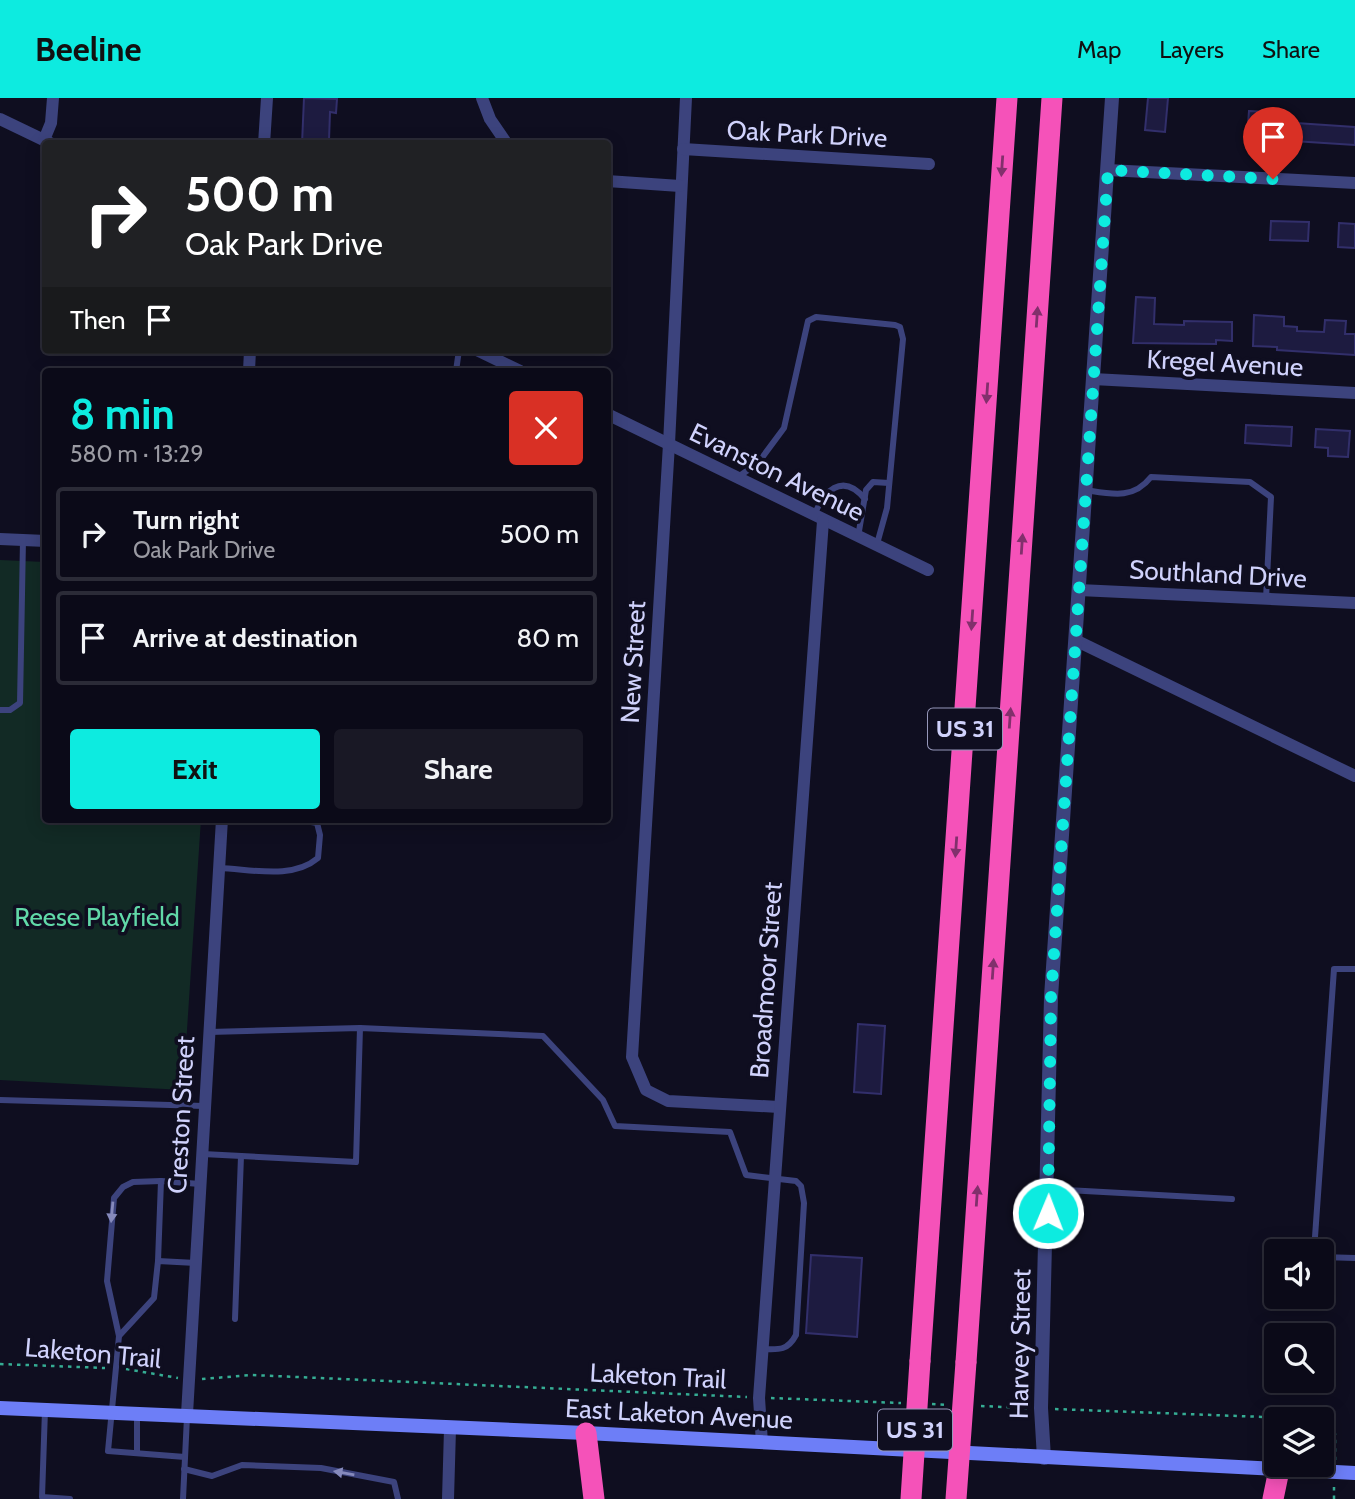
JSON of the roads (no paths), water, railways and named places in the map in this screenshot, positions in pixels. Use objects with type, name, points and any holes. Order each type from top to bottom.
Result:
[{"type":"highway","name":"US 31","points":[[911,1499],[1007,98]]},
{"type":"highway","name":"US 31","points":[[956,1499],[971,1362],[974,1239],[1052,98]]},
{"type":"highway","points":[[968,1499],[971,1362]]},
{"type":"highway","points":[[584,1499],[586,1433]]},
{"type":"highway","points":[[586,1433],[594,1499]]},
{"type":"highway","points":[[1273,1499],[1278,1477]]},
{"type":"highway","points":[[1279,1477],[1281,1499]]},
{"type":"main road","name":"East Laketon Avenue","points":[[0,1408],[586,1433],[1264,1469]]},
{"type":"main road","name":"East Laketon Avenue","points":[[1334,1473],[1355,1474]]},
{"type":"street","points":[[48,140],[52,98]]},
{"type":"street","points":[[264,140],[267,98]]},
{"type":"street","points":[[482,98],[490,120],[504,140]]},
{"type":"street","name":"New Street","points":[[686,98],[669,444],[632,1057],[646,1090],[668,1101],[779,1107]]},
{"type":"street","name":"Harvey Street","points":[[1044,1458],[1041,1408],[1048,1189],[1048,1062],[1112,98]]},
{"type":"street","points":[[0,121],[43,140]]},
{"type":"street","name":"Oak Park Drive","points":[[682,149],[929,164]]},
{"type":"street","points":[[1108,170],[1355,183]]},
{"type":"street","points":[[611,181],[680,186]]},
{"type":"street","points":[[485,354],[514,368]]},
{"type":"street","name":"Kregel Avenue","points":[[1093,379],[1355,393]]},
{"type":"street","name":"Evanston Avenue","points":[[611,416],[928,570]]},
{"type":"street","name":"Broadmoor Street","points":[[762,1443],[759,1398],[819,519]]},
{"type":"street","points":[[0,539],[42,541]]},
{"type":"street","name":"Southland Drive","points":[[1079,590],[1355,603]]},
{"type":"street","points":[[1075,640],[1355,776]]},
{"type":"street","name":"Creston Street","points":[[187,1414],[222,823]]},
{"type":"street","points":[[448,1499],[450,1429]]},
{"type":"lane","points":[[736,478],[758,463],[779,439],[784,428],[805,326],[816,317],[895,325],[904,333],[886,518],[876,546]]},
{"type":"lane","points":[[1085,490],[1124,496],[1146,484],[1151,477],[1250,482],[1270,497],[1266,599]]},
{"type":"lane","points":[[858,537],[866,490],[873,482],[890,483]]},
{"type":"lane","points":[[819,519],[823,495],[834,488],[851,488],[865,499]]},
{"type":"lane","points":[[0,710],[10,710],[20,703],[23,540]]},
{"type":"lane","points":[[219,868],[290,871],[307,867],[318,858],[320,835],[317,823]]},
{"type":"lane","points":[[1315,1239],[1334,969],[1355,969]]},
{"type":"lane","points":[[209,1032],[360,1028],[543,1036],[603,1100],[615,1126],[730,1132],[746,1175],[796,1181],[801,1186],[804,1203],[796,1335],[790,1345],[783,1349],[763,1349]]},
{"type":"lane","points":[[201,1154],[356,1162],[360,1028]]},
{"type":"lane","points":[[0,1100],[204,1106]]},
{"type":"lane","points":[[234,1320],[241,1156]]},
{"type":"lane","points":[[119,1336],[154,1298],[161,1181]]},
{"type":"lane","points":[[185,1457],[108,1451],[114,1412],[119,1336],[107,1281],[114,1198],[119,1190],[133,1182],[200,1184]]},
{"type":"lane","points":[[1048,1189],[1232,1199]]},
{"type":"lane","points":[[1334,1257],[1355,1258]]},
{"type":"lane","points":[[158,1261],[195,1264]]},
{"type":"lane","points":[[45,1410],[42,1497],[70,1499]]},
{"type":"lane","points":[[136,1454],[137,1413]]},
{"type":"lane","points":[[183,1499],[187,1414]]},
{"type":"lane","points":[[184,1469],[212,1476],[242,1465],[321,1468],[394,1482],[397,1499]]},
{"type":"park label","name":"Reese Playfield","points":[[97,917]]}]
